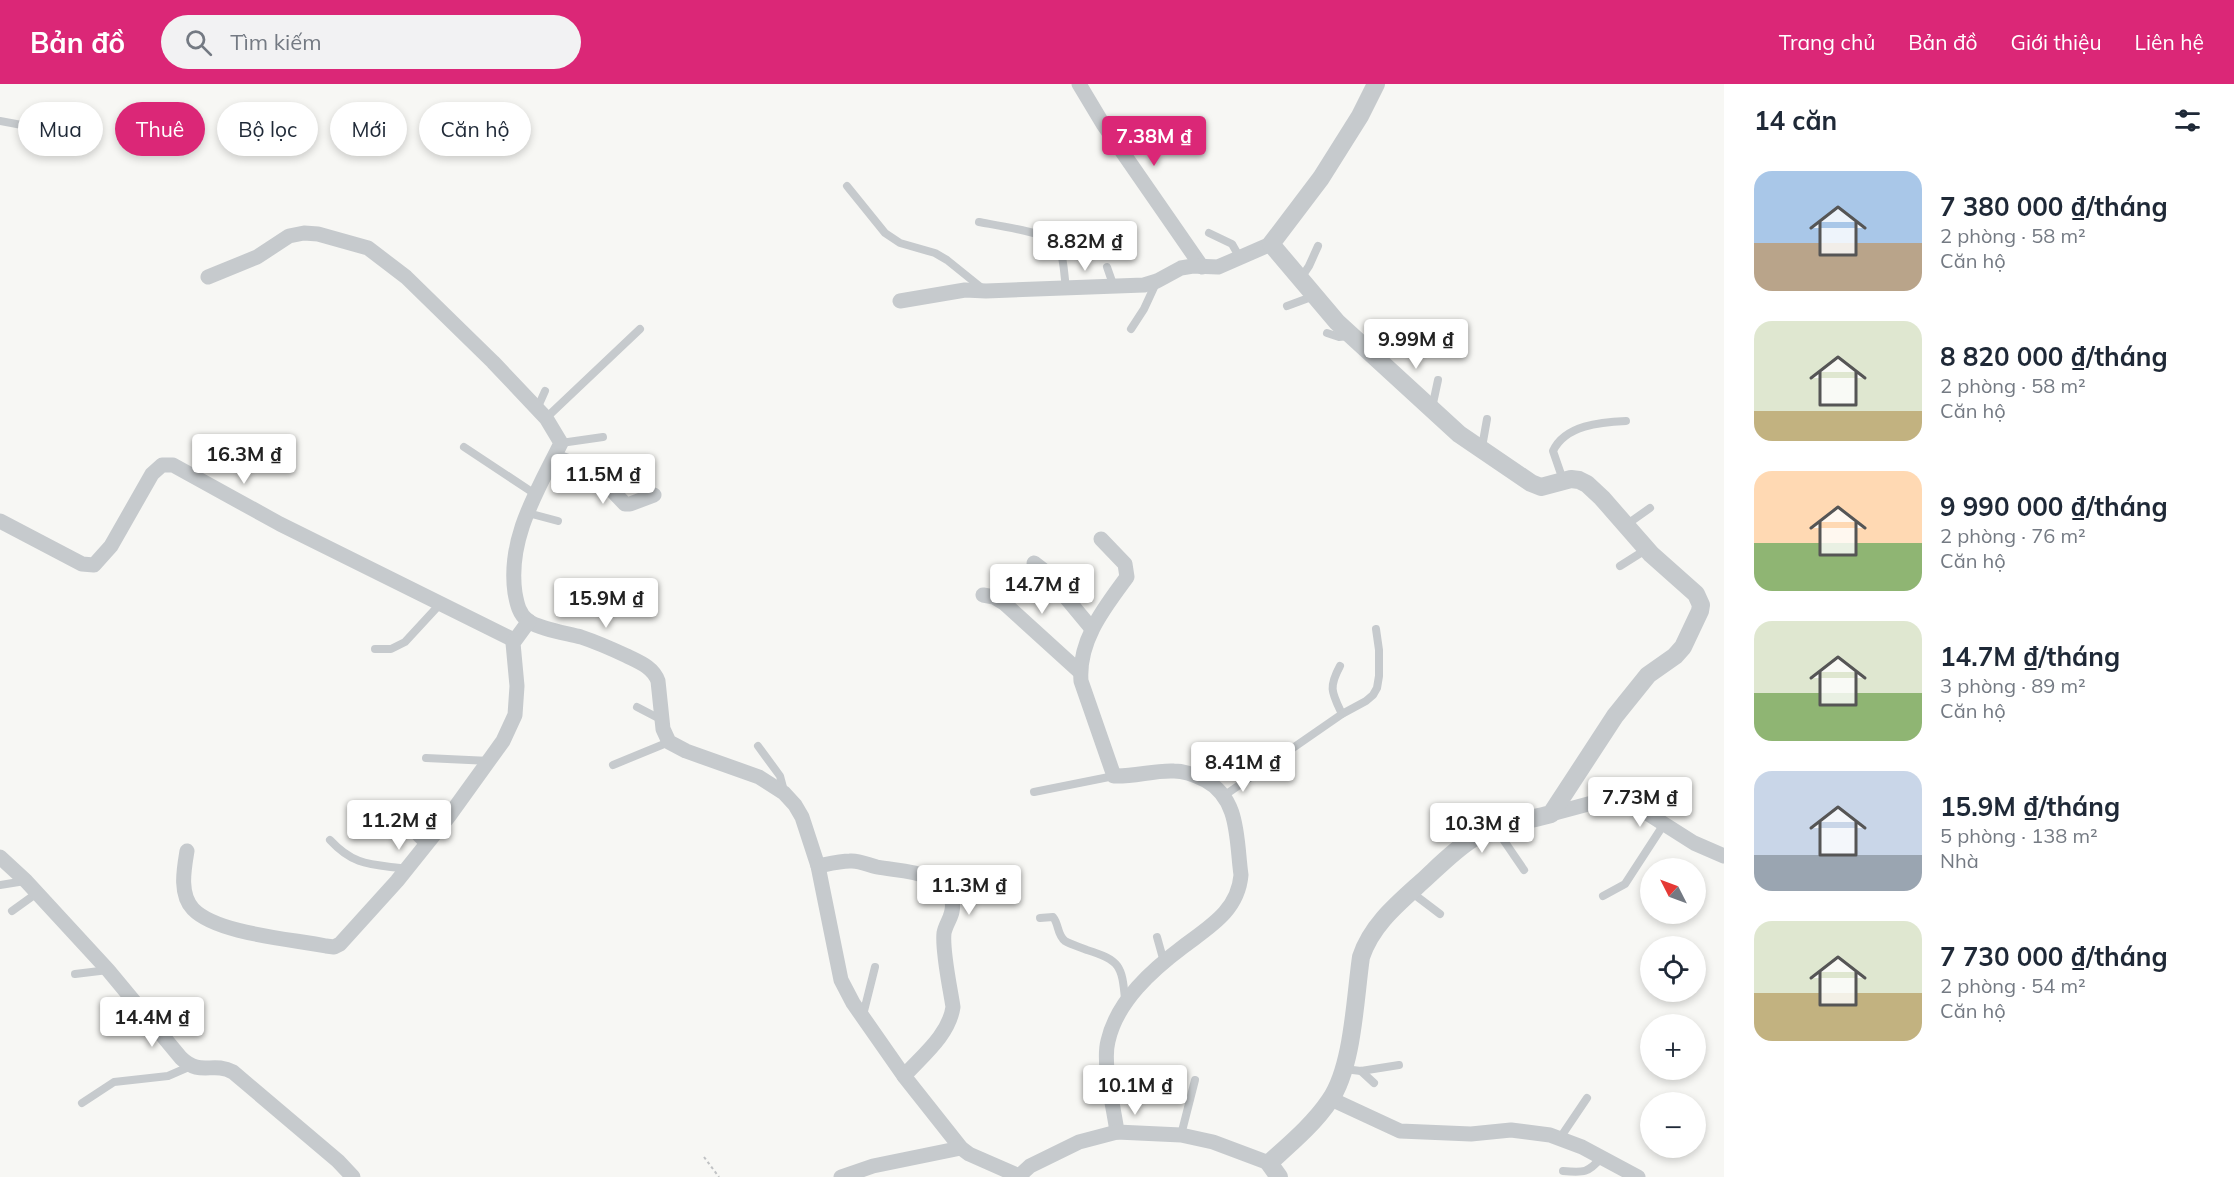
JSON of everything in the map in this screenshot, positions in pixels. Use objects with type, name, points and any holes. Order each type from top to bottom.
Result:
[{"type":"street","points":[[1079,84],[1103,124],[1202,267]]},
{"type":"street","points":[[900,300],[965,290],[1066,289],[1144,285],[1181,268],[1218,267],[1271,244],[1321,178],[1360,116],[1376,84]]},
{"type":"street","points":[[208,277],[257,257],[290,236],[304,233],[318,234],[368,248],[406,277],[493,362],[541,413],[558,450],[567,461],[604,482],[625,504],[654,495]]},
{"type":"street","points":[[1271,244],[1337,322],[1459,434],[1531,483],[1541,487],[1563,480],[1579,480],[1587,484],[1647,549],[1696,594],[1701,605],[1700,611],[1683,647],[1675,656],[1648,675],[1615,716],[1551,814]]},
{"type":"street","points":[[558,450],[535,494],[516,541],[513,569],[517,605],[521,613],[529,621],[584,638],[649,668],[658,681],[662,720],[669,742],[686,751],[759,777],[784,793],[795,804],[802,817],[818,866],[842,980],[863,1016],[904,1076],[961,1148],[1018,1177],[1030,1166],[1079,1142],[1117,1132],[1181,1135],[1213,1142],[1274,1170],[1352,1070],[1361,957],[1366,942],[1387,914],[1445,860],[1473,838],[1495,829],[1592,802],[1614,801],[1642,810],[1695,843],[1724,856]]},
{"type":"street","points":[[0,521],[82,564],[94,565],[111,546],[152,474],[162,465],[173,465],[280,524],[514,640]]},
{"type":"street","points":[[1101,539],[1125,564],[1128,577],[1092,629],[1082,658],[1080,672],[1081,681],[1114,776],[1130,777],[1173,771],[1185,772],[1215,786],[1225,795],[1232,808],[1241,875],[1240,886],[1230,906],[1219,920],[1164,963],[1125,1002],[1111,1032],[1106,1050],[1117,1132]]},
{"type":"street","points":[[1034,563],[1043,570],[1092,629]]},
{"type":"street","points":[[983,595],[994,597],[1004,603],[1080,672]]},
{"type":"street","points":[[187,851],[184,889],[193,909],[203,916],[231,929],[334,947],[349,936],[425,846],[490,760],[507,733],[515,715],[517,686],[512,650],[514,640],[529,621]]},
{"type":"street","points":[[0,857],[32,887],[108,970],[181,1058],[191,1066],[200,1069],[218,1067],[233,1072],[338,1161],[353,1177]]},
{"type":"street","points":[[818,866],[852,860],[926,875],[939,883],[947,891],[952,901],[953,909],[944,936],[953,1007],[951,1017],[944,1031],[904,1076]]},
{"type":"street","points":[[1331,1099],[1400,1131],[1471,1134],[1511,1130],[1560,1138],[1638,1177]]},
{"type":"street","points":[[841,1177],[873,1166],[961,1148]]},
{"type":"lane","points":[[0,121],[18,124]]},
{"type":"lane","points":[[847,186],[885,233],[900,243],[925,249],[941,256],[986,291]]},
{"type":"lane","points":[[979,222],[1041,235],[1057,243],[1066,289]]},
{"type":"lane","points":[[1209,233],[1232,244],[1240,258]]},
{"type":"lane","points":[[1301,278],[1318,246]]},
{"type":"lane","points":[[1107,267],[1114,286]]},
{"type":"lane","points":[[1131,329],[1144,309],[1157,281]]},
{"type":"lane","points":[[1287,306],[1315,295]]},
{"type":"lane","points":[[541,413],[640,329]]},
{"type":"lane","points":[[1327,333],[1343,337],[1351,335]]},
{"type":"lane","points":[[1431,409],[1438,380]]},
{"type":"lane","points":[[541,413],[545,391]]},
{"type":"lane","points":[[1481,449],[1487,419]]},
{"type":"lane","points":[[1563,480],[1553,451],[1560,441],[1585,427],[1601,422],[1626,421]]},
{"type":"lane","points":[[558,450],[603,437]]},
{"type":"lane","points":[[464,447],[535,494]]},
{"type":"lane","points":[[1626,525],[1650,508]]},
{"type":"lane","points":[[528,513],[558,521]]},
{"type":"lane","points":[[1620,566],[1647,549]]},
{"type":"lane","points":[[375,649],[391,649],[405,642],[441,603]]},
{"type":"lane","points":[[1225,795],[1342,714],[1366,701],[1377,688],[1379,676],[1376,629]]},
{"type":"lane","points":[[1340,666],[1333,678],[1331,688],[1342,714]]},
{"type":"lane","points":[[636,707],[662,720]]},
{"type":"lane","points":[[612,765],[669,742]]},
{"type":"lane","points":[[758,746],[780,776],[784,793]]},
{"type":"lane","points":[[426,758],[490,760]]},
{"type":"lane","points":[[1034,792],[1114,776]]},
{"type":"lane","points":[[1592,802],[1593,786]]},
{"type":"lane","points":[[399,820],[425,846]]},
{"type":"lane","points":[[1603,896],[1624,884],[1664,824]]},
{"type":"lane","points":[[1495,829],[1524,870]]},
{"type":"lane","points":[[330,840],[342,854],[356,861],[406,869]]},
{"type":"lane","points":[[0,885],[32,887]]},
{"type":"lane","points":[[12,911],[32,887]]},
{"type":"lane","points":[[1411,892],[1440,914]]},
{"type":"lane","points":[[1040,918],[1056,918],[1060,934],[1065,941],[1106,956],[1118,964],[1123,975],[1125,1002]]},
{"type":"lane","points":[[1157,937],[1164,963]]},
{"type":"lane","points":[[863,1016],[875,967]]},
{"type":"lane","points":[[75,974],[108,970]]},
{"type":"lane","points":[[1352,1070],[1399,1065]]},
{"type":"lane","points":[[82,1103],[114,1082],[168,1076],[191,1066]]},
{"type":"lane","points":[[1352,1070],[1374,1083]]},
{"type":"lane","points":[[1181,1135],[1195,1080]]},
{"type":"lane","points":[[1560,1138],[1587,1098]]},
{"type":"lane","points":[[1563,1171],[1581,1173],[1587,1171],[1602,1157]]},
{"type":"path","points":[[704,1157],[719,1177]]}]
